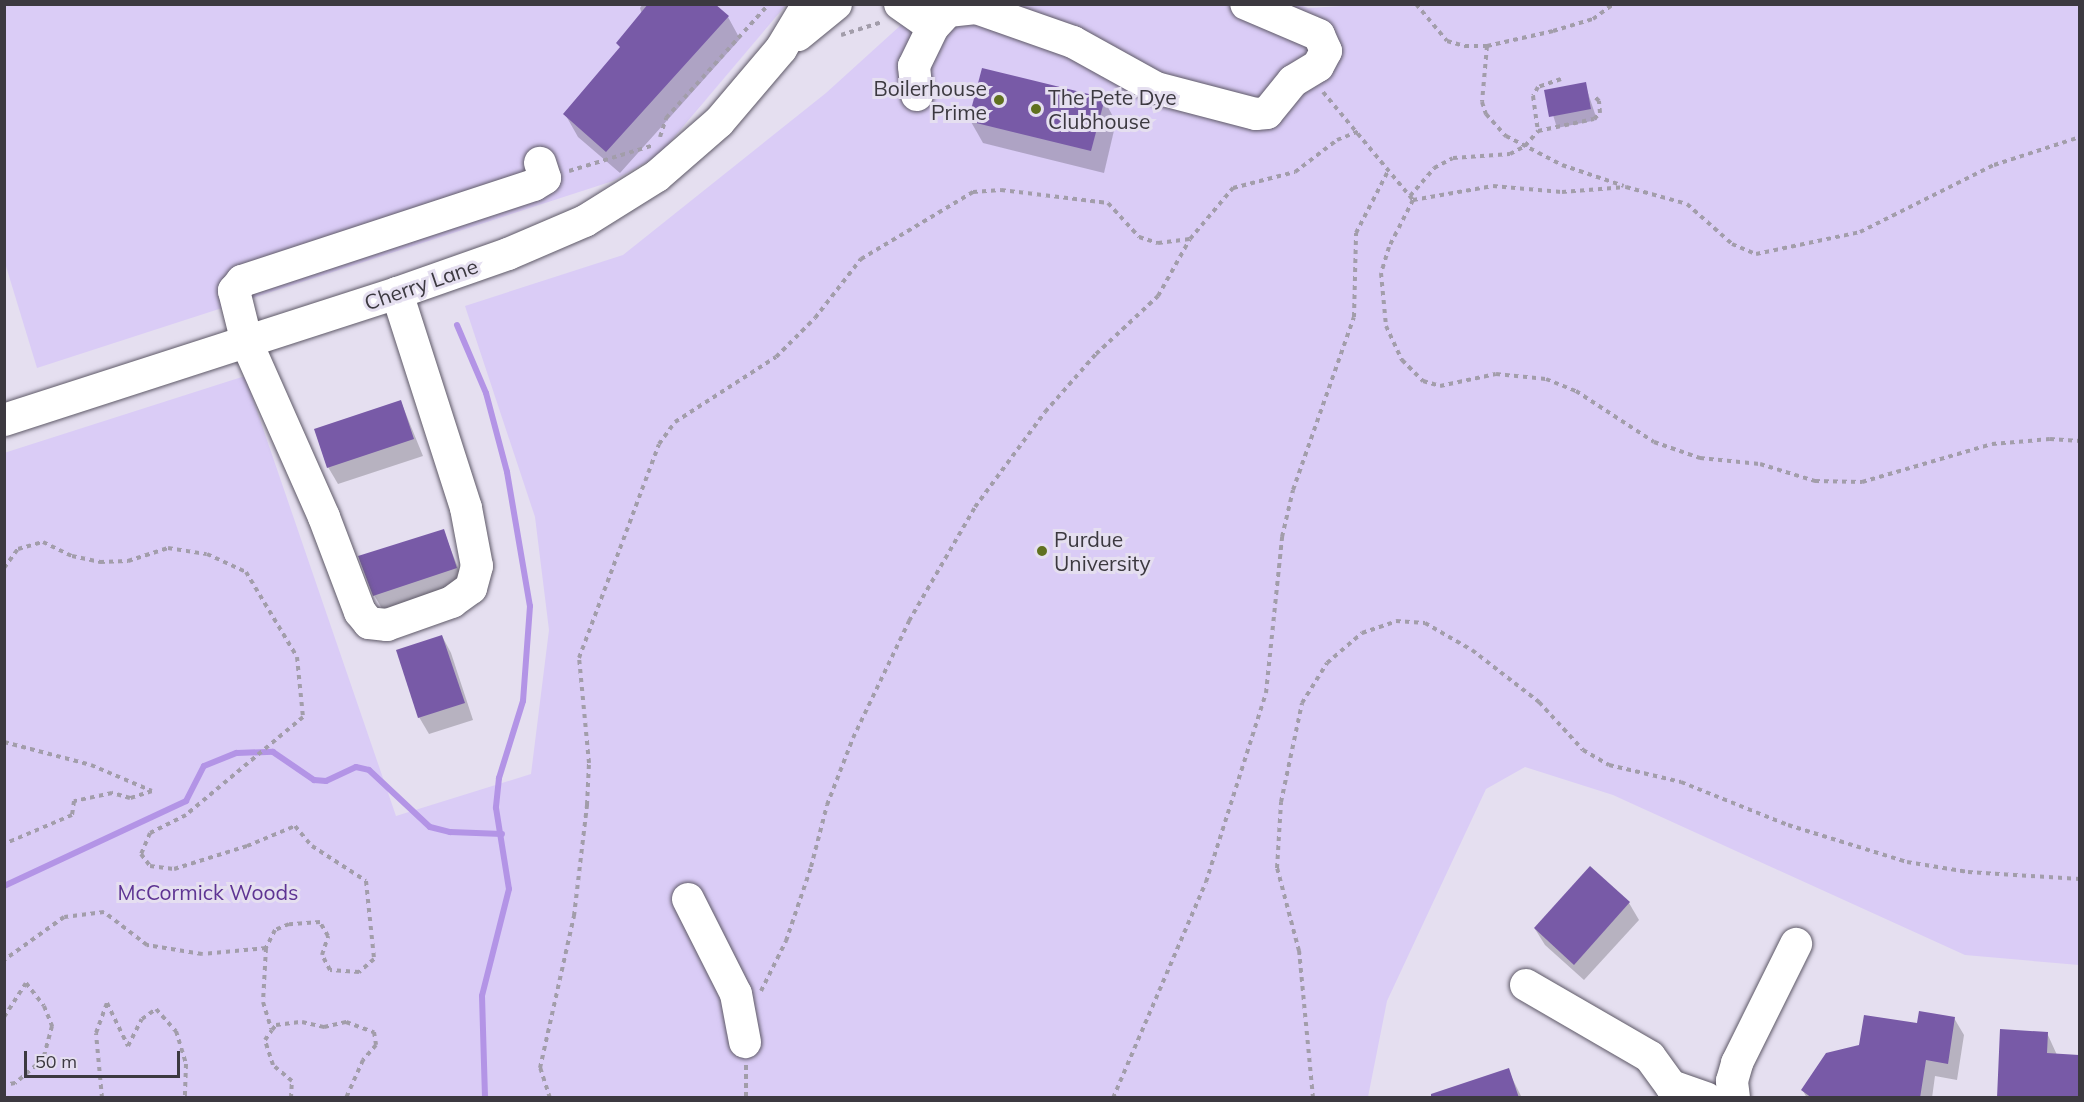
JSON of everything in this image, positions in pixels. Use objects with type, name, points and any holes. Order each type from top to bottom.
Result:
[{"type":"street","name":"Cherry Lane","points":[[5,419],[397,293],[508,255],[585,221],[657,176],[719,122],[781,49],[808,4]]},
{"type":"street","name":"Cherry Lane","points":[[781,49],[836,4]]},
{"type":"street","points":[[900,4],[933,27]]},
{"type":"street","points":[[918,95],[914,66],[933,27],[948,11],[976,8],[1073,42],[1156,88],[1256,114],[1267,113],[1293,81],[1318,66],[1326,51],[1319,34],[1246,4]]},
{"type":"street","points":[[397,293],[466,508],[477,567],[471,588],[452,602],[387,626],[369,623],[360,612],[324,517],[247,343],[234,291],[242,281],[543,170]]},
{"type":"street","points":[[688,899],[736,994],[745,1042]]},
{"type":"street","points":[[1734,1098],[1732,1081],[1737,1063],[1796,944]]},
{"type":"street","points":[[1526,985],[1650,1057],[1671,1092],[1706,1098]]},
{"type":"path","points":[[543,170],[658,140],[666,118],[769,4]]},
{"type":"path","points":[[1416,4],[1447,41],[1487,46],[1593,19],[1614,4]]},
{"type":"path","points":[[1487,46],[1482,102],[1486,114],[1506,136],[1562,165],[1626,187],[1687,204],[1732,244],[1756,255],[1860,232],[1994,165],[2079,136]]},
{"type":"path","points":[[1306,74],[1359,131],[1388,171],[1413,200]]},
{"type":"path","points":[[1538,131],[1533,96],[1538,87],[1562,80]]},
{"type":"path","points":[[1410,195],[1434,168],[1453,158],[1510,154],[1525,146],[1538,131],[1594,118],[1600,113],[1599,101],[1593,95]]},
{"type":"path","points":[[758,999],[786,940],[811,867],[827,805],[853,738],[909,621],[975,507],[1010,457],[1096,354],[1158,296],[1190,239],[1233,188],[1295,172],[1337,140],[1359,131]]},
{"type":"path","points":[[1113,1098],[1206,882],[1266,693],[1282,537],[1293,490],[1354,317],[1356,232],[1388,171]]},
{"type":"path","points":[[1413,200],[1493,186],[1562,192],[1626,187]]},
{"type":"path","points":[[550,1098],[540,1068],[574,916],[587,805],[589,763],[579,658],[659,444],[675,422],[776,357],[815,318],[861,259],[973,192],[1001,190],[1108,203],[1139,237],[1158,243],[1190,239]]},
{"type":"path","points":[[1413,200],[1389,247],[1381,273],[1386,326],[1402,360],[1423,381],[1440,386],[1496,374],[1546,379],[1576,391],[1654,442],[1700,458],[1760,464],[1815,481],[1862,482],[1992,444],[2050,439],[2079,441]]},
{"type":"path","points":[[4,568],[11,563],[18,549],[43,542],[72,556],[100,562],[128,561],[168,548],[207,554],[246,572],[297,657],[303,717],[243,764],[186,815],[150,833],[141,855],[150,866],[174,868],[247,846],[295,826],[312,846],[366,881],[374,959],[359,972],[330,970],[322,956],[328,936],[320,922],[289,924],[275,930],[266,948],[263,1002],[272,1030]]},
{"type":"path","points":[[1313,1098],[1299,951],[1277,868],[1281,802],[1302,703],[1327,663],[1362,633],[1396,621],[1425,623],[1472,650],[1539,702],[1583,750],[1609,765],[1681,782],[1788,825],[1906,862],[1968,872],[2079,879]]},
{"type":"path","points":[[4,742],[91,765],[152,791],[130,798],[112,794],[74,801],[72,815],[4,844]]},
{"type":"path","points":[[4,960],[64,916],[104,912],[147,945],[202,954],[266,948]]},
{"type":"path","points":[[4,1017],[26,983],[44,1006],[52,1026],[43,1059],[15,1083],[4,1085]]},
{"type":"path","points":[[102,1098],[96,1033],[107,1003],[123,1029],[128,1046],[142,1019],[156,1009],[176,1032],[186,1064],[185,1098]]},
{"type":"path","points":[[291,1098],[292,1082],[273,1065],[265,1040],[276,1025],[302,1022],[324,1027],[346,1022],[374,1032],[376,1045],[363,1060],[346,1098]]},
{"type":"path","points":[[745,1042],[746,1098]]},
{"type":"green space","name":"Purdue University","points":[[1298,4],[1308,8],[1377,4],[2079,5],[2079,965],[1965,955],[1613,795],[1525,767],[1486,789],[1387,1001],[1368,1097],[5,1097],[4,453],[245,376],[396,816],[531,774],[549,630],[535,517],[465,306],[623,255],[826,93],[923,5]]},
{"type":"green space","points":[[4,5],[786,5],[659,155],[613,181],[37,368],[5,263]]},
{"type":"building","points":[[648,4],[715,4],[729,16],[606,152],[563,114],[620,47],[616,43]]},
{"type":"building","name":"The Pete Dye Clubhouse","points":[[982,68],[1105,98],[1091,151],[968,121]]},
{"type":"building","points":[[1586,82],[1591,109],[1549,117],[1544,90]]},
{"type":"building","points":[[401,400],[414,439],[327,468],[314,429]]},
{"type":"building","points":[[444,529],[457,568],[373,596],[358,556]]},
{"type":"building","points":[[442,635],[465,703],[418,718],[396,650]]},
{"type":"building","points":[[1590,866],[1630,902],[1574,965],[1534,928]]},
{"type":"building","points":[[1919,1011],[1955,1017],[1948,1064],[1926,1060],[1920,1098],[1812,1098],[1801,1090],[1826,1053],[1859,1045],[1864,1015],[1917,1023]]},
{"type":"building","points":[[2000,1029],[2048,1032],[2047,1053],[2079,1055],[2079,1098],[1997,1098]]},
{"type":"building","points":[[1509,1068],[1519,1098],[1431,1098],[1431,1094]]},
{"type":"waterway","points":[[457,325],[486,393],[507,472],[530,606],[523,701],[499,778],[496,808],[509,889],[482,996],[485,1098]]},
{"type":"waterway","points":[[4,886],[186,801],[204,766],[237,753],[273,752],[314,780],[326,781],[356,767],[369,770],[430,827],[450,832],[502,834]]},
{"type":"place","name":"Boilerhouse Prime","points":[[999,100]]},
{"type":"place","name":"The Pete Dye Clubhouse","points":[[1036,109]]},
{"type":"place","name":"Purdue University","points":[[1042,551]]},
{"type":"park label","name":"McCormick Woods","points":[[208,892]]}]
